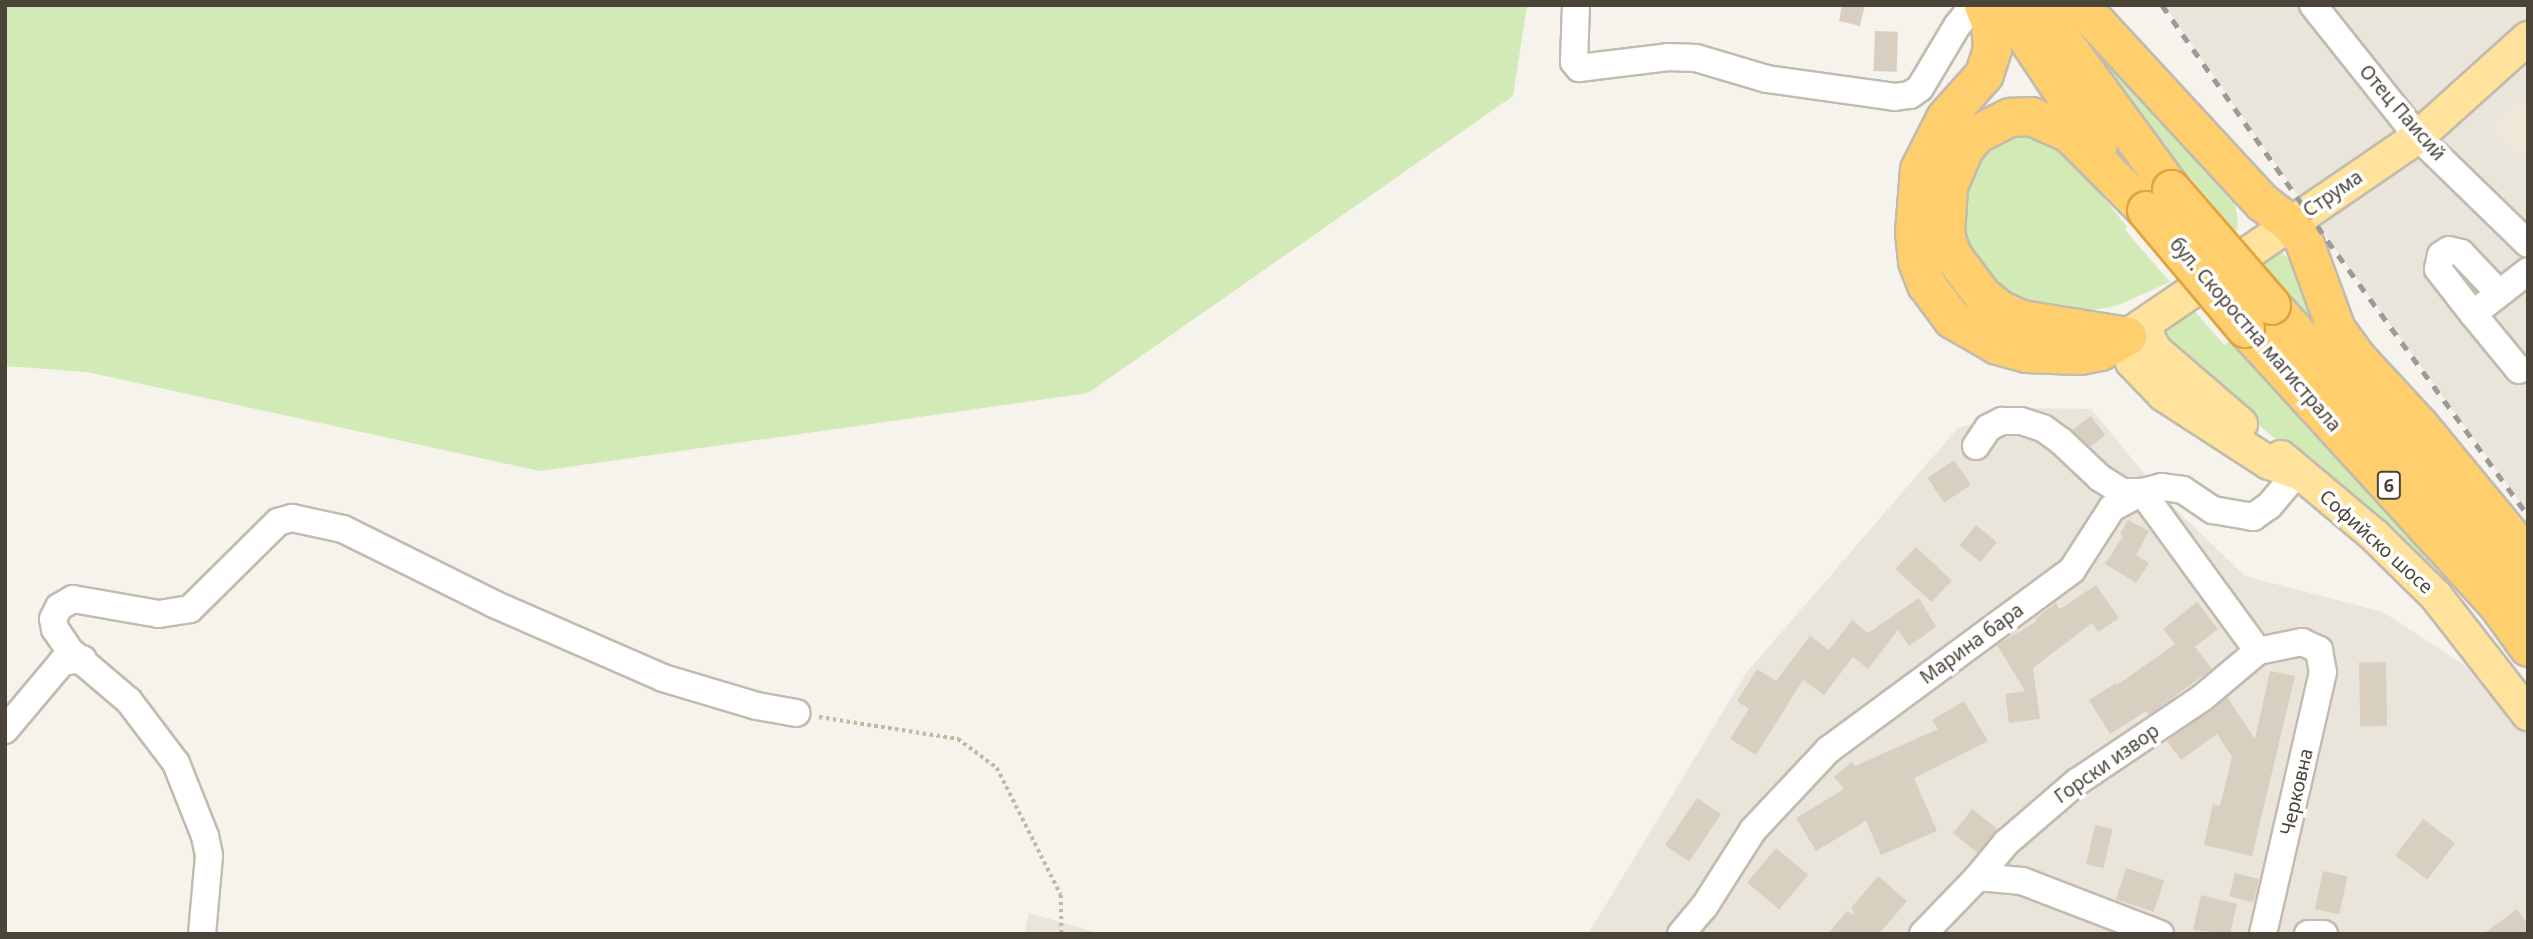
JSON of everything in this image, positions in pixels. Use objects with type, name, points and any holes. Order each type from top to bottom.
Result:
[{"type":"highway","points":[[1983,5],[1990,22],[1992,49],[1984,74],[1945,118],[1919,169],[1914,232],[1917,261],[1926,284],[1938,303],[1962,326],[1997,345],[2026,353],[2079,355],[2100,351],[2135,330]]},
{"type":"highway","name":"бул. Скоростна магистрала","points":[[2005,5],[2072,110],[2159,200],[2258,316],[2497,604],[2528,647]]},
{"type":"highway","name":"бул. Скоростна магистрала","points":[[2044,5],[2062,40],[2159,200]]},
{"type":"highway","points":[[2080,5],[2262,202],[2290,224],[2303,239],[2322,297],[2343,339],[2483,500],[2528,557]]},
{"type":"highway","points":[[2135,330],[2021,319],[1999,309],[1982,295],[1952,255],[1945,235],[1948,186],[1963,150],[1976,134],[2010,117],[2031,116],[2068,133],[2159,200]]},
{"type":"highway","name":"бул. Скоростна магистрала","points":[[2258,316],[2465,517],[2528,596]]},
{"type":"main road","name":"Струма","points":[[2135,330],[2418,137],[2528,38]]},
{"type":"main road","name":"Софийско шосе","points":[[2135,330],[2133,362],[2164,395],[2269,463],[2297,472],[2375,536],[2436,596],[2528,714]]},
{"type":"street","points":[[1576,5],[1574,62],[1579,68],[1668,57],[1696,58],[1767,79],[1895,97],[1910,95],[1920,88],[1957,26],[1974,5]]},
{"type":"street","name":"Отец Паисий","points":[[2313,5],[2418,137],[2528,244]]},
{"type":"street","points":[[2499,293],[2461,253],[2449,250],[2441,255],[2438,269],[2519,370]]},
{"type":"street","points":[[2473,314],[2528,271]]},
{"type":"street","points":[[1976,446],[1995,424],[2002,421],[2021,421],[2043,428],[2100,478],[2122,492],[2142,492],[2258,651]]},
{"type":"street","name":"Марина бара","points":[[1681,934],[1704,907],[1753,830],[1828,750],[2072,570],[2112,508],[2142,492],[2162,487],[2183,490],[2213,510],[2252,517],[2269,506],[2297,472]]},
{"type":"street","points":[[202,934],[209,855],[205,836],[176,763],[129,701],[70,650],[55,629],[53,619],[59,607],[73,599],[159,614],[190,609],[278,522],[292,518],[343,529],[494,604],[663,678],[757,706],[796,713]]},
{"type":"street","name":"Горски извор","points":[[1923,934],[1978,877],[2006,843],[2077,782],[2202,698],[2258,651],[2302,642],[2319,650]]},
{"type":"street","name":"Черковна","points":[[2263,934],[2319,699],[2323,673],[2319,650]]},
{"type":"street","points":[[5,730],[62,662],[83,659]]},
{"type":"street","points":[[1978,877],[2022,881],[2160,934]]},
{"type":"path","points":[[796,713],[958,739],[997,768],[1061,895],[1062,934]]},
{"type":"shaded area","points":[[2164,5],[2528,5],[2528,513],[2339,254]]},
{"type":"shaded area","points":[[2528,93],[2528,162],[2494,128]]},
{"type":"shaded area","points":[[2024,408],[2091,409],[2168,502],[2245,576],[2383,612],[2484,678],[2528,723],[2528,934],[1588,934],[1747,672],[1958,428]]},
{"type":"shaded area","points":[[1029,913],[1102,934],[1024,934]]},
{"type":"green space","points":[[5,5],[1527,5],[1513,96],[1088,393],[540,471],[87,372],[5,366]]},
{"type":"green space","points":[[2074,25],[2197,153],[2235,203],[2238,222],[2236,232],[2188,175],[2182,179],[2117,96]]},
{"type":"green space","points":[[2010,126],[2058,140],[2127,227],[2125,230],[2170,282],[2116,306],[2069,314],[2017,305],[1981,281],[1954,230],[1959,188],[1985,142]]},
{"type":"green space","points":[[2266,251],[2280,251],[2290,260],[2306,300],[2335,349],[2257,257]]},
{"type":"green space","points":[[2187,302],[2224,345],[2230,341],[2429,553],[2445,575],[2160,346],[2158,323]]},
{"type":"building","points":[[1842,5],[1865,5],[1860,26],[1839,21]]},
{"type":"building","points":[[1875,31],[1898,32],[1897,72],[1874,71]]},
{"type":"building","points":[[2091,416],[2105,435],[2090,447],[2072,430]]},
{"type":"building","points":[[1954,460],[1971,485],[1944,503],[1927,478]]},
{"type":"building","points":[[2128,520],[2149,531],[2136,555],[2149,563],[2136,583],[2105,564],[2123,536],[2120,534]]},
{"type":"building","points":[[1976,525],[1997,542],[1981,562],[1960,545]]},
{"type":"building","points":[[1916,547],[1952,580],[1931,602],[1896,569]]},
{"type":"building","points":[[2096,585],[2119,618],[2098,632],[2092,623],[2033,668],[2040,719],[2009,723],[2005,694],[2025,691],[1997,645],[2037,621],[2035,619],[2056,603],[2060,609]]},
{"type":"building","points":[[1919,598],[1936,627],[1909,646],[1898,630],[1868,669],[1853,657],[1824,695],[1803,680],[1756,755],[1730,739],[1749,709],[1737,701],[1757,669],[1776,681],[1810,636],[1829,650],[1852,620],[1868,633]]},
{"type":"building","points":[[2197,602],[2218,629],[2195,647],[2212,669],[2149,715],[2146,711],[2110,734],[2089,700],[2116,683],[2117,685],[2175,644],[2163,629]]},
{"type":"building","points":[[2359,662],[2386,662],[2387,726],[2360,726]]},
{"type":"building","points":[[2270,671],[2295,676],[2252,856],[2204,845],[2213,804],[2220,806],[2232,757],[2217,734],[2181,760],[2167,741],[2227,697],[2255,739]]},
{"type":"building","points":[[1964,701],[1988,741],[1914,778],[1937,831],[1881,855],[1866,821],[1816,851],[1796,818],[1844,789],[1834,777],[1852,762],[1855,766],[1938,729],[1932,720]]},
{"type":"building","points":[[1697,798],[1721,814],[1689,861],[1665,845]]},
{"type":"building","points":[[1972,809],[1998,829],[1979,854],[1953,833]]},
{"type":"building","points":[[2423,819],[2455,843],[2427,880],[2395,856]]},
{"type":"building","points":[[2095,825],[2113,829],[2104,868],[2086,864]]},
{"type":"building","points":[[1776,848],[1808,875],[1779,909],[1747,882]]},
{"type":"building","points":[[2126,868],[2164,880],[2154,912],[2116,899]]},
{"type":"building","points":[[2323,871],[2347,876],[2339,914],[2315,909]]},
{"type":"building","points":[[2235,873],[2259,879],[2253,902],[2229,896]]},
{"type":"building","points":[[1878,876],[1907,901],[1879,934],[1828,934],[1847,911],[1855,915],[1851,908]]},
{"type":"building","points":[[2201,895],[2237,904],[2230,934],[2193,930]]},
{"type":"building","points":[[2517,909],[2528,925],[2528,934],[2483,934]]},
{"type":"railway","points":[[2162,5],[2338,255],[2528,516]]}]
